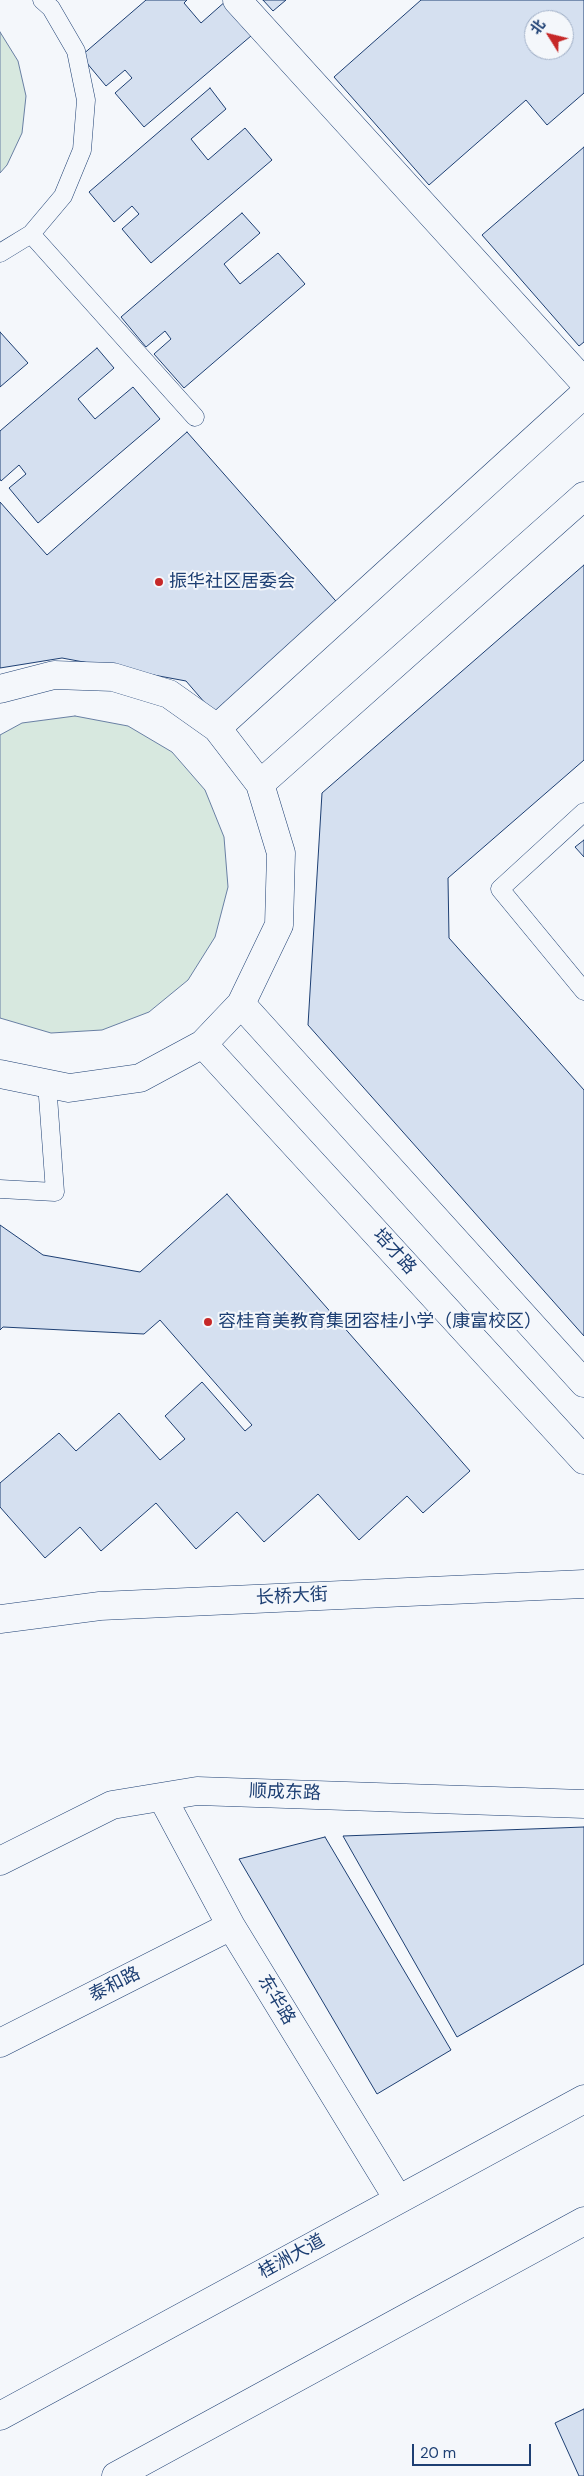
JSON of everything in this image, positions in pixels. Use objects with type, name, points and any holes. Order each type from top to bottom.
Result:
[{"type":"street","points":[[237,0],[584,382]]},
{"type":"street","points":[[217,728],[584,394]]},
{"type":"street","points":[[260,784],[584,496]]},
{"type":"street","points":[[0,689],[54,675],[113,677],[168,694],[217,728],[260,784],[281,853],[279,924],[241,1004],[203,1044],[140,1078],[69,1088],[0,1074]]},
{"type":"street","points":[[241,1004],[584,1383]]},
{"type":"street","name":"培才路","points":[[203,1044],[584,1460]]},
{"type":"street","name":"长桥大街","points":[[0,1619],[100,1606],[584,1584]]},
{"type":"street","name":"顺成东路","points":[[0,1861],[112,1805],[197,1790],[584,1804]]},
{"type":"street","name":"东华路","points":[[162,1796],[231,1926],[398,2199]]},
{"type":"street","name":"泰和路","points":[[0,2043],[231,1926]]},
{"type":"street","name":"桂洲大道","points":[[0,2416],[584,2099]]},
{"type":"street","points":[[116,2476],[584,2221]]},
{"type":"lane","points":[[0,253],[31,234],[63,196],[82,150],[86,100],[76,51],[52,3]]},
{"type":"lane","points":[[31,234],[195,417]]},
{"type":"lane","points":[[584,812],[500,889],[584,991]]},
{"type":"lane","points":[[0,1189],[55,1192],[47,1084]]},
{"type":"shaded area","points":[[0,32],[18,61],[26,96],[22,133],[7,165],[0,173]]},
{"type":"shaded area","points":[[75,716],[128,726],[172,752],[205,790],[224,837],[228,887],[215,937],[188,980],[149,1012],[102,1030],[51,1033],[0,1018],[0,735],[22,723]]},
{"type":"building","points":[[146,0],[187,0],[184,3],[201,23],[227,0],[258,30],[144,127],[115,93],[132,78],[125,70],[106,86],[81,56]]},
{"type":"building","points":[[263,0],[286,0],[273,11]]},
{"type":"building","points":[[421,0],[584,0],[584,93],[547,125],[526,100],[429,185],[334,77]]},
{"type":"building","points":[[210,88],[226,109],[191,139],[208,160],[245,128],[272,160],[151,263],[122,229],[139,214],[132,206],[114,222],[89,192]]},
{"type":"building","points":[[584,147],[584,342],[579,346],[482,235]]},
{"type":"building","points":[[242,213],[260,233],[224,264],[240,284],[278,253],[305,284],[184,388],[154,354],[171,339],[165,331],[146,347],[121,317]]},
{"type":"building","points":[[0,332],[28,363],[0,387]]},
{"type":"building","points":[[97,348],[114,368],[78,399],[95,419],[133,387],[160,419],[38,523],[9,488],[26,474],[19,465],[1,481],[0,479],[0,431]]},
{"type":"building","name":"振华社区居委会","points":[[187,432],[342,608],[218,718],[186,681],[62,658],[0,668],[0,502],[47,555]]},
{"type":"building","points":[[584,565],[584,760],[448,878],[449,938],[584,1090],[584,1336],[308,1025],[322,793]]},
{"type":"building","points":[[584,840],[584,857],[575,847]]},
{"type":"building","points":[[227,1194],[470,1471],[423,1513],[407,1496],[359,1540],[318,1494],[264,1542],[237,1512],[196,1549],[156,1503],[101,1551],[80,1527],[45,1558],[0,1507],[0,1483],[59,1433],[76,1451],[119,1413],[160,1460],[185,1439],[165,1416],[202,1382],[245,1431],[252,1425],[160,1320],[144,1334],[3,1327],[0,1330],[0,1225],[43,1255],[140,1272]]},
{"type":"building","points":[[584,1827],[584,1964],[457,2037],[343,1836]]},
{"type":"building","points":[[325,1837],[451,2050],[377,2094],[239,1859]]},
{"type":"building","points":[[584,2409],[584,2476],[579,2476],[555,2423]]},
{"type":"place","name":"振华社区居委会","points":[[159,582]]},
{"type":"place","name":"容桂育美教育集团容桂小学（康富校区）","points":[[208,1322]]}]
